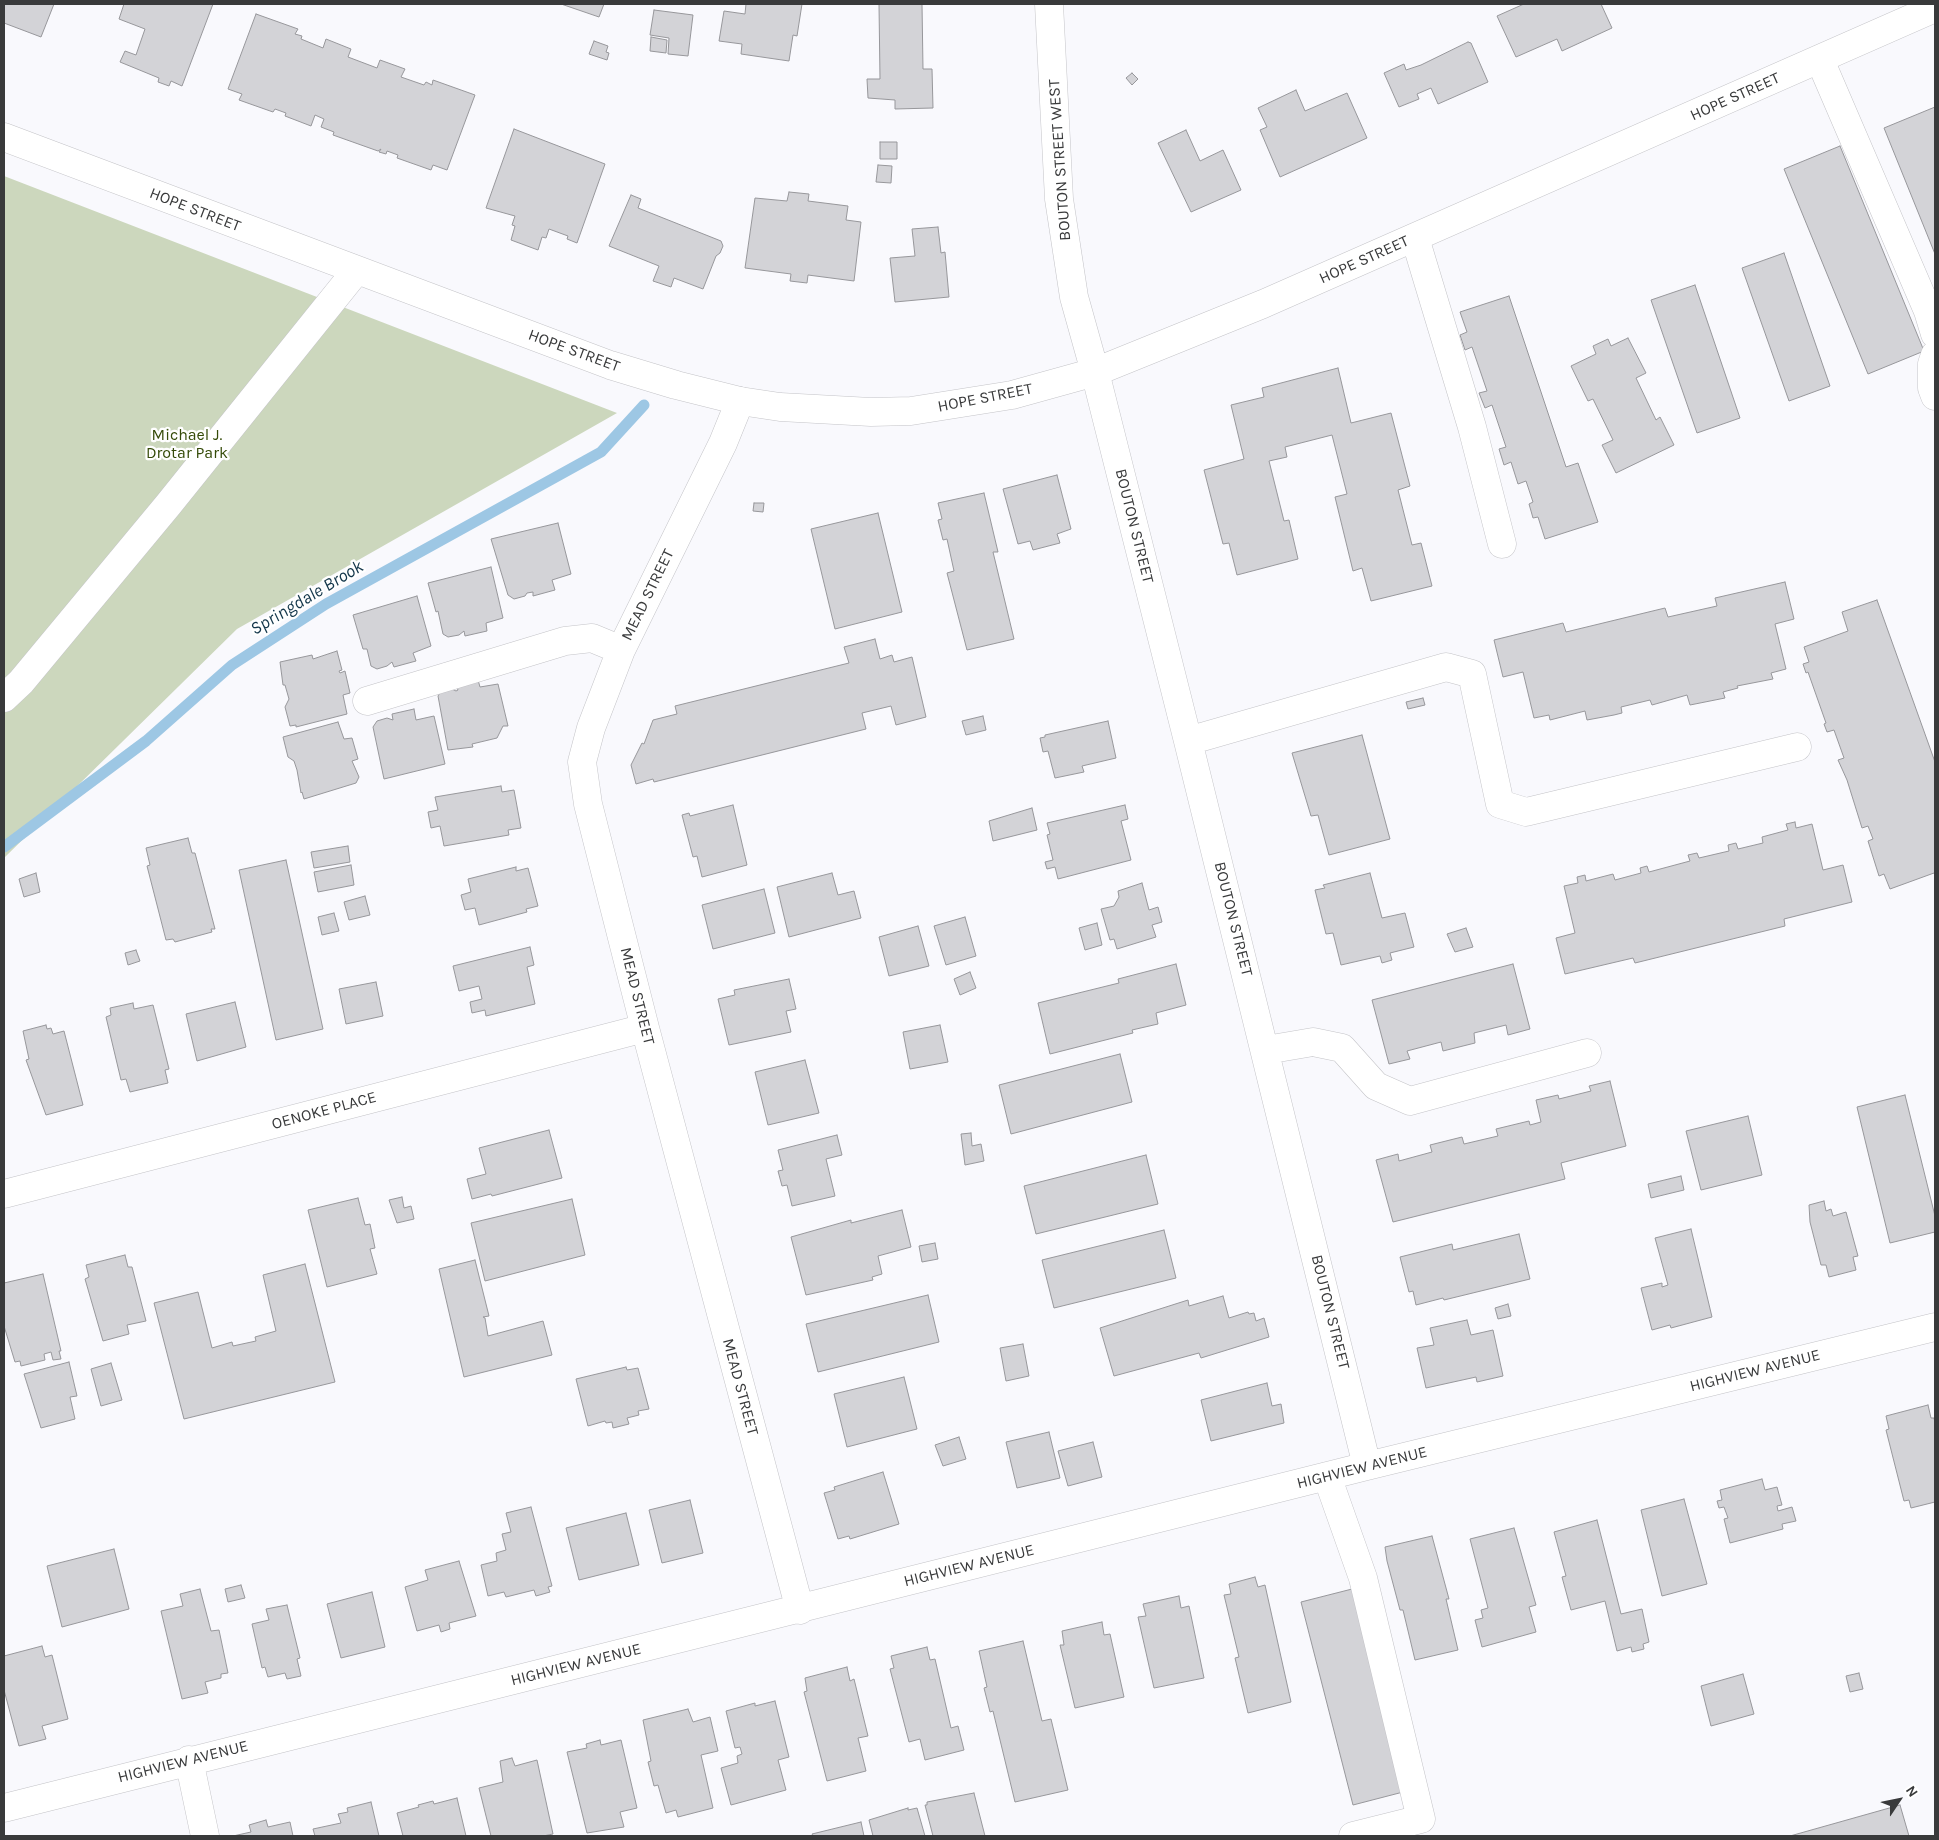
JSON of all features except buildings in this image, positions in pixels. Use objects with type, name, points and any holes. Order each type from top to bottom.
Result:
[{"type":"street","name":"BOUTON STREET WEST","points":[[1049,4],[1059,198],[1074,297],[1095,372]]},
{"type":"street","name":"HOPE STREET","points":[[4,138],[610,365],[676,385],[740,401],[816,410],[911,411],[995,398],[1095,372],[1263,304],[1935,8]]},
{"type":"street","points":[[1820,60],[1928,310],[1935,334]]},
{"type":"street","points":[[1415,238],[1472,427],[1502,544]]},
{"type":"street","points":[[4,698],[21,682],[161,513],[356,271]]},
{"type":"street","points":[[1935,355],[1932,364],[1932,388],[1935,396]]},
{"type":"street","name":"BOUTON STREET","points":[[1095,372],[1266,1050],[1367,1466]]},
{"type":"street","name":"MEAD STREET","points":[[740,401],[724,443],[621,650],[591,728],[582,762],[588,804],[644,1028],[800,1610]]},
{"type":"street","points":[[367,701],[565,641],[592,638],[621,650]]},
{"type":"street","points":[[1188,741],[1446,667],[1472,674],[1500,804],[1526,812],[1797,747]]},
{"type":"street","name":"OENOKE PLACE","points":[[4,1194],[644,1028]]},
{"type":"street","points":[[1266,1050],[1313,1042],[1342,1048],[1376,1086],[1410,1101],[1586,1053]]},
{"type":"street","name":"HIGHVIEW AVENUE","points":[[4,1808],[189,1760],[800,1610],[1367,1466],[1935,1327]]},
{"type":"street","points":[[1327,1476],[1363,1578],[1421,1819],[1354,1836]]},
{"type":"street","points":[[189,1760],[204,1836]]},
{"type":"green space","name":"Michael J. Drotar Park","points":[[4,176],[617,413],[237,629],[4,858]]},
{"type":"waterway","name":"Springdale Brook","points":[[4,847],[146,741],[232,665],[326,604],[601,452],[644,405]]}]
